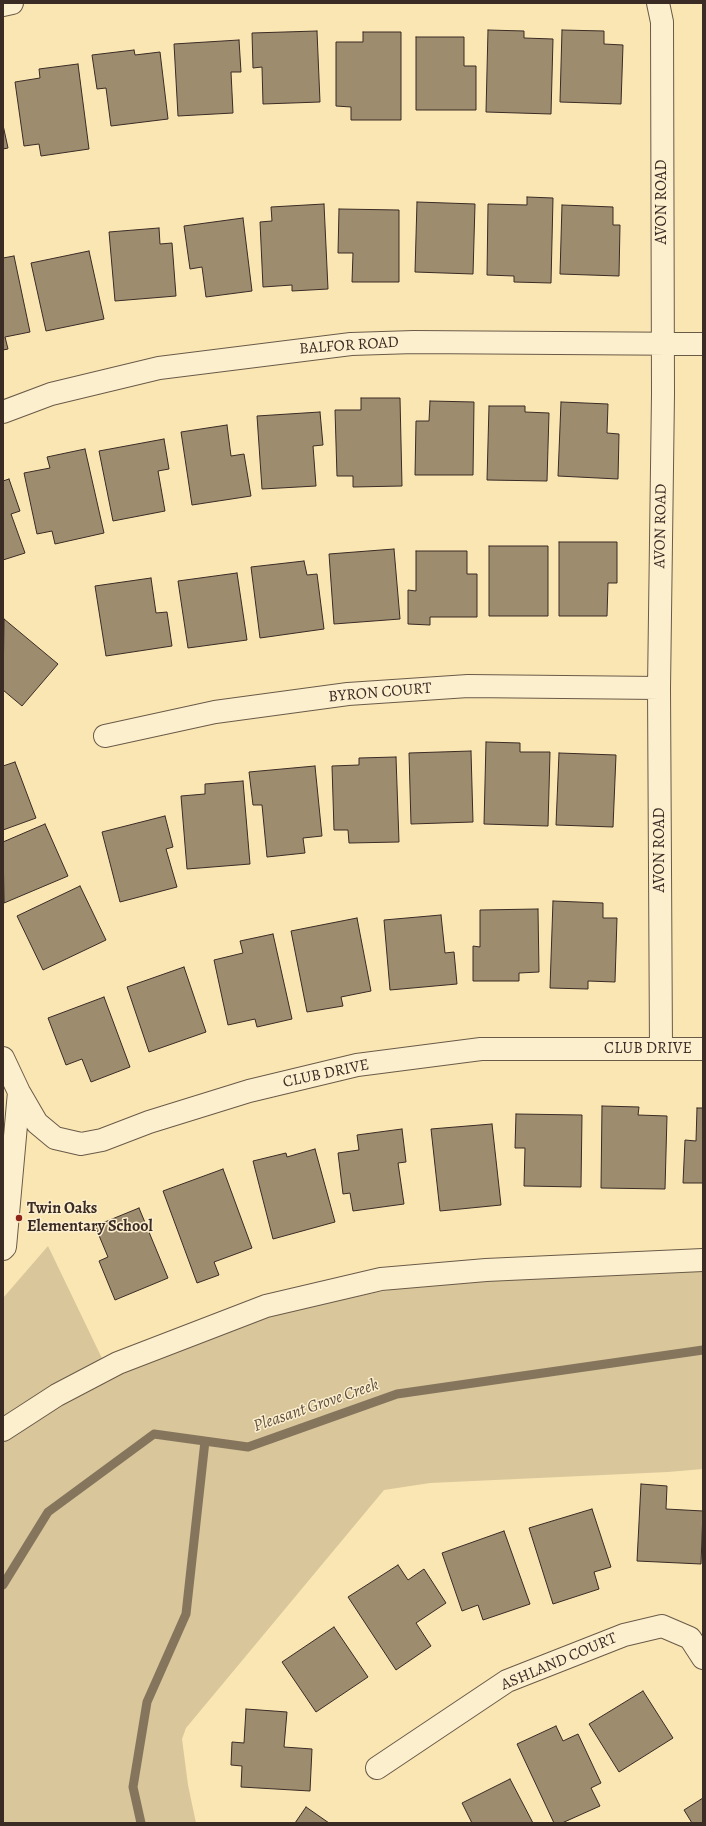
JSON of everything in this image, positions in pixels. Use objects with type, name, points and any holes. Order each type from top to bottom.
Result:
[{"type":"street","points":[[3,5],[12,3]]},
{"type":"street","name":"AVON ROAD","points":[[658,3],[662,22],[663,344],[659,688],[661,1049]]},
{"type":"street","name":"BALFOR ROAD","points":[[3,412],[51,394],[158,368],[351,344],[414,342],[703,344]]},
{"type":"street","name":"BYRON COURT","points":[[105,736],[215,712],[348,694],[468,686],[659,688]]},
{"type":"street","name":"CLUB DRIVE","points":[[9,1072],[37,1123],[55,1138],[81,1144],[102,1140],[149,1122],[249,1091],[358,1065],[481,1049],[703,1049]]},
{"type":"street","points":[[3,1249],[6,1239],[9,1072]]},
{"type":"street","points":[[3,1430],[58,1395],[118,1363],[266,1306],[381,1279],[486,1270],[703,1260]]},
{"type":"street","name":"ASHLAND COURT","points":[[377,1768],[507,1682],[624,1635],[662,1626],[690,1638],[703,1658]]},
{"type":"shaded area","points":[[48,1246],[111,1377],[293,1308],[438,1281],[703,1271],[703,1469],[668,1472],[430,1483],[384,1490],[186,1728],[182,1739],[188,1785],[196,1823],[3,1823],[3,1298]]},
{"type":"building","points":[[488,30],[524,31],[524,38],[553,39],[551,114],[486,112]]},
{"type":"building","points":[[562,30],[604,31],[604,44],[623,45],[621,104],[560,102]]},
{"type":"building","points":[[317,31],[320,102],[263,104],[262,67],[253,68],[252,33]]},
{"type":"building","points":[[363,32],[401,32],[401,120],[351,120],[351,107],[336,106],[336,42],[363,42]]},
{"type":"building","points":[[416,37],[464,37],[464,66],[476,66],[476,110],[416,110]]},
{"type":"building","points":[[239,40],[241,72],[231,72],[233,113],[178,116],[174,44]]},
{"type":"building","points":[[134,50],[135,55],[160,52],[168,119],[111,126],[106,88],[97,89],[92,55]]},
{"type":"building","points":[[78,64],[89,149],[41,156],[39,144],[24,146],[15,82],[40,78],[39,69]]},
{"type":"building","points":[[3,125],[8,148],[3,149]]},
{"type":"building","points":[[527,197],[553,198],[551,283],[514,282],[514,276],[487,275],[488,204],[527,205]]},
{"type":"building","points":[[417,202],[475,204],[473,274],[415,272]]},
{"type":"building","points":[[324,204],[328,289],[292,291],[292,285],[263,287],[260,222],[272,221],[271,207]]},
{"type":"building","points":[[562,205],[613,207],[613,225],[620,225],[619,276],[560,274]]},
{"type":"building","points":[[339,209],[399,210],[399,282],[352,282],[353,253],[338,253]]},
{"type":"building","points":[[243,218],[252,291],[206,297],[202,267],[190,269],[184,226]]},
{"type":"building","points":[[159,228],[160,244],[172,243],[176,296],[115,301],[109,232]]},
{"type":"building","points":[[89,251],[104,319],[46,331],[31,263]]},
{"type":"building","points":[[14,256],[30,332],[5,337],[8,349],[3,350],[3,258]]},
{"type":"building","points":[[361,398],[400,398],[402,486],[353,487],[353,476],[337,476],[335,410],[361,410]]},
{"type":"building","points":[[430,401],[474,402],[473,475],[415,475],[416,421],[429,421]]},
{"type":"building","points":[[561,402],[608,404],[607,433],[619,434],[618,479],[558,476]]},
{"type":"building","points":[[489,406],[525,406],[525,412],[549,413],[547,481],[487,480]]},
{"type":"building","points":[[320,412],[323,445],[313,446],[316,486],[262,489],[257,416]]},
{"type":"building","points":[[227,425],[231,456],[244,454],[251,496],[192,505],[181,432]]},
{"type":"building","points":[[164,439],[169,469],[158,471],[165,511],[113,521],[99,451]]},
{"type":"building","points":[[85,449],[104,533],[55,544],[52,531],[37,534],[24,473],[50,468],[47,457]]},
{"type":"building","points":[[9,479],[20,511],[11,514],[25,553],[3,560],[3,481]]},
{"type":"building","points":[[559,542],[617,542],[617,583],[608,583],[607,616],[559,616]]},
{"type":"building","points":[[489,546],[548,546],[548,616],[489,616]]},
{"type":"building","points":[[394,549],[400,619],[334,624],[329,554]]},
{"type":"building","points":[[416,551],[467,551],[467,574],[477,574],[477,617],[430,617],[430,625],[408,624],[408,590],[416,591]]},
{"type":"building","points":[[304,561],[307,575],[317,574],[324,629],[260,638],[251,567]]},
{"type":"building","points":[[237,573],[247,640],[188,648],[178,581]]},
{"type":"building","points":[[151,578],[156,613],[167,612],[172,646],[106,656],[95,586]]},
{"type":"building","points":[[4,619],[58,664],[22,706],[3,690]]},
{"type":"building","points":[[486,742],[520,743],[520,752],[550,752],[548,826],[484,824]]},
{"type":"building","points":[[471,751],[473,822],[411,824],[409,753]]},
{"type":"building","points":[[559,753],[616,755],[613,827],[556,825]]},
{"type":"building","points":[[396,757],[399,842],[349,843],[348,830],[334,830],[332,766],[359,765],[359,758]]},
{"type":"building","points":[[15,762],[36,818],[3,830],[3,766]]},
{"type":"building","points":[[315,766],[322,836],[303,838],[305,853],[267,857],[262,805],[253,805],[249,772]]},
{"type":"building","points":[[243,781],[250,864],[187,869],[181,796],[205,794],[205,784]]},
{"type":"building","points":[[165,816],[173,847],[166,849],[177,887],[120,902],[102,832]]},
{"type":"building","points":[[45,824],[68,876],[4,903],[3,842]]},
{"type":"building","points":[[80,886],[106,940],[43,970],[17,916]]},
{"type":"building","points":[[553,901],[603,903],[603,918],[617,918],[615,982],[588,981],[588,989],[550,988]]},
{"type":"building","points":[[538,909],[539,972],[519,973],[519,981],[473,981],[473,946],[480,947],[480,910]]},
{"type":"building","points":[[441,915],[445,953],[454,952],[457,984],[390,990],[384,920]]},
{"type":"building","points":[[357,918],[371,991],[341,997],[343,1006],[307,1012],[291,931]]},
{"type":"building","points":[[273,934],[292,1019],[257,1027],[255,1019],[228,1025],[214,960],[243,953],[240,941]]},
{"type":"building","points":[[184,967],[206,1032],[149,1052],[127,987]]},
{"type":"building","points":[[104,997],[130,1067],[91,1082],[82,1059],[66,1065],[48,1018]]},
{"type":"building","points":[[602,1106],[639,1107],[638,1115],[667,1116],[665,1189],[601,1188]]},
{"type":"building","points":[[697,1108],[703,1108],[703,1183],[683,1183],[685,1140],[696,1141]]},
{"type":"building","points":[[516,1114],[582,1115],[581,1187],[524,1186],[525,1148],[515,1148]]},
{"type":"building","points":[[492,1124],[501,1205],[440,1211],[431,1129]]},
{"type":"building","points":[[402,1129],[406,1162],[398,1163],[404,1204],[353,1211],[350,1193],[343,1194],[338,1153],[359,1150],[357,1135]]},
{"type":"building","points":[[315,1149],[335,1222],[273,1239],[253,1161],[286,1153],[287,1157]]},
{"type":"building","points":[[223,1169],[252,1248],[214,1262],[219,1275],[197,1283],[163,1191]]},
{"type":"building","points":[[139,1208],[168,1278],[115,1300],[99,1261],[108,1257],[95,1226]]},
{"type":"building","points":[[641,1484],[667,1486],[666,1509],[703,1511],[701,1564],[637,1561]]},
{"type":"building","points":[[592,1509],[611,1567],[594,1572],[599,1589],[553,1604],[529,1528]]},
{"type":"building","points":[[504,1531],[530,1604],[483,1620],[478,1605],[462,1611],[442,1553]]},
{"type":"building","points":[[398,1565],[408,1580],[424,1569],[446,1603],[416,1623],[431,1646],[396,1670],[348,1597]]},
{"type":"building","points":[[334,1627],[368,1677],[316,1712],[282,1662]]},
{"type":"building","points":[[643,1691],[673,1738],[619,1772],[589,1724]]},
{"type":"building","points":[[246,1709],[287,1712],[284,1747],[312,1749],[310,1791],[241,1787],[242,1766],[231,1765],[232,1742],[244,1743]]},
{"type":"building","points":[[556,1726],[563,1741],[578,1734],[601,1783],[591,1788],[600,1806],[562,1823],[554,1823],[517,1744]]},
{"type":"building","points":[[510,1779],[533,1823],[472,1823],[462,1803]]},
{"type":"building","points":[[703,1798],[703,1823],[692,1823],[684,1810]]},
{"type":"building","points":[[306,1807],[329,1823],[295,1823]]},
{"type":"waterway","name":"Pleasant Grove Creek","points":[[3,1585],[48,1512],[154,1434],[248,1447],[397,1394],[703,1350]]},
{"type":"waterway","points":[[141,1823],[133,1787],[147,1702],[186,1614],[205,1441]]},
{"type":"place","name":"Twin Oaks Elementary School","points":[[19,1218]]}]
